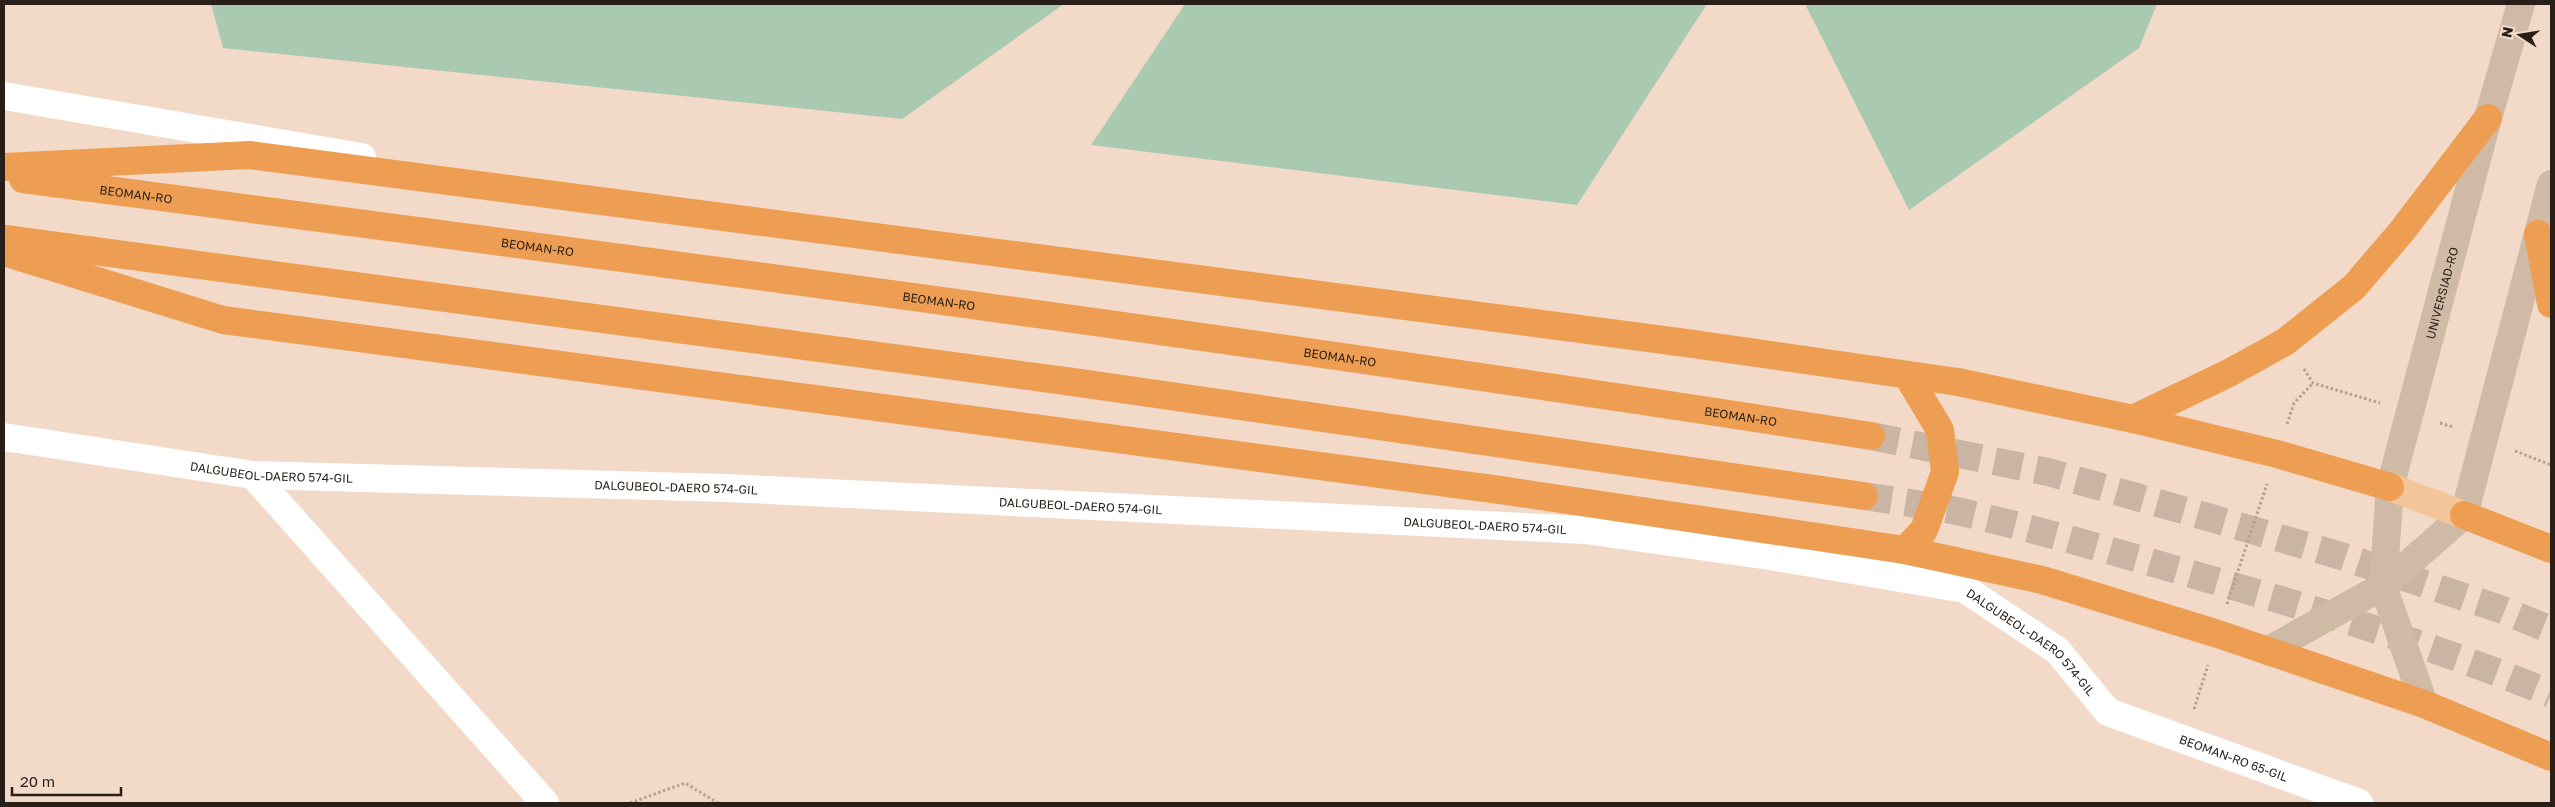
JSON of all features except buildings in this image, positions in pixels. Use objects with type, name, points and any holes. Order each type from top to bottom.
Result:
[{"type":"highway","points":[[2133,419],[2229,373],[2285,342],[2354,287],[2402,231],[2488,118]]},
{"type":"highway","points":[[4,167],[250,155],[1669,340],[1958,382],[2133,419],[2277,454],[2390,487]]},
{"type":"highway","name":"BEOMAN-RO","points":[[4,176],[1053,317],[1567,390],[1871,436]]},
{"type":"highway","points":[[2538,234],[2551,304]]},
{"type":"highway","points":[[4,239],[1083,383],[1864,496]]},
{"type":"highway","points":[[4,252],[223,320],[1500,490],[1905,550],[2042,580],[2218,634],[2424,704],[2551,757]]},
{"type":"highway","points":[[1905,550],[1924,530],[1945,472],[1940,430],[1907,375]]},
{"type":"highway","points":[[2464,515],[2551,548]]},
{"type":"main road","name":"UNIVERSIAD-RO","points":[[2424,704],[2383,586],[2390,487],[2488,118],[2521,4]]},
{"type":"main road","points":[[2267,651],[2383,586],[2464,515],[2551,184]]},
{"type":"main road","points":[[2390,487],[2464,515]]},
{"type":"street","points":[[4,96],[661,208]]},
{"type":"street","name":"DALGUBEOL-DAERO 574-GIL","points":[[4,437],[253,475],[736,489],[1585,530],[1770,556],[1966,588],[2058,651],[2108,712]]},
{"type":"street","points":[[253,475],[544,803]]},
{"type":"street","name":"BEOMAN-RO 65-GIL","points":[[2108,712],[2360,803]]},
{"type":"path","points":[[2185,740],[2294,403],[2313,383]]},
{"type":"path","points":[[630,803],[685,783],[718,803]]},
{"type":"green space","points":[[211,4],[1064,4],[902,119],[223,48]]},
{"type":"green space","points":[[1185,4],[1707,4],[1577,205],[1091,145]]},
{"type":"green space","points":[[1805,4],[2157,4],[2139,48],[1909,210]]},
{"type":"tunnel","points":[[1871,436],[2048,472],[2204,516],[2341,556],[2500,609],[2551,630]]},
{"type":"tunnel","points":[[1864,496],[1957,511],[2154,563],[2386,633],[2469,662],[2551,694]]}]
